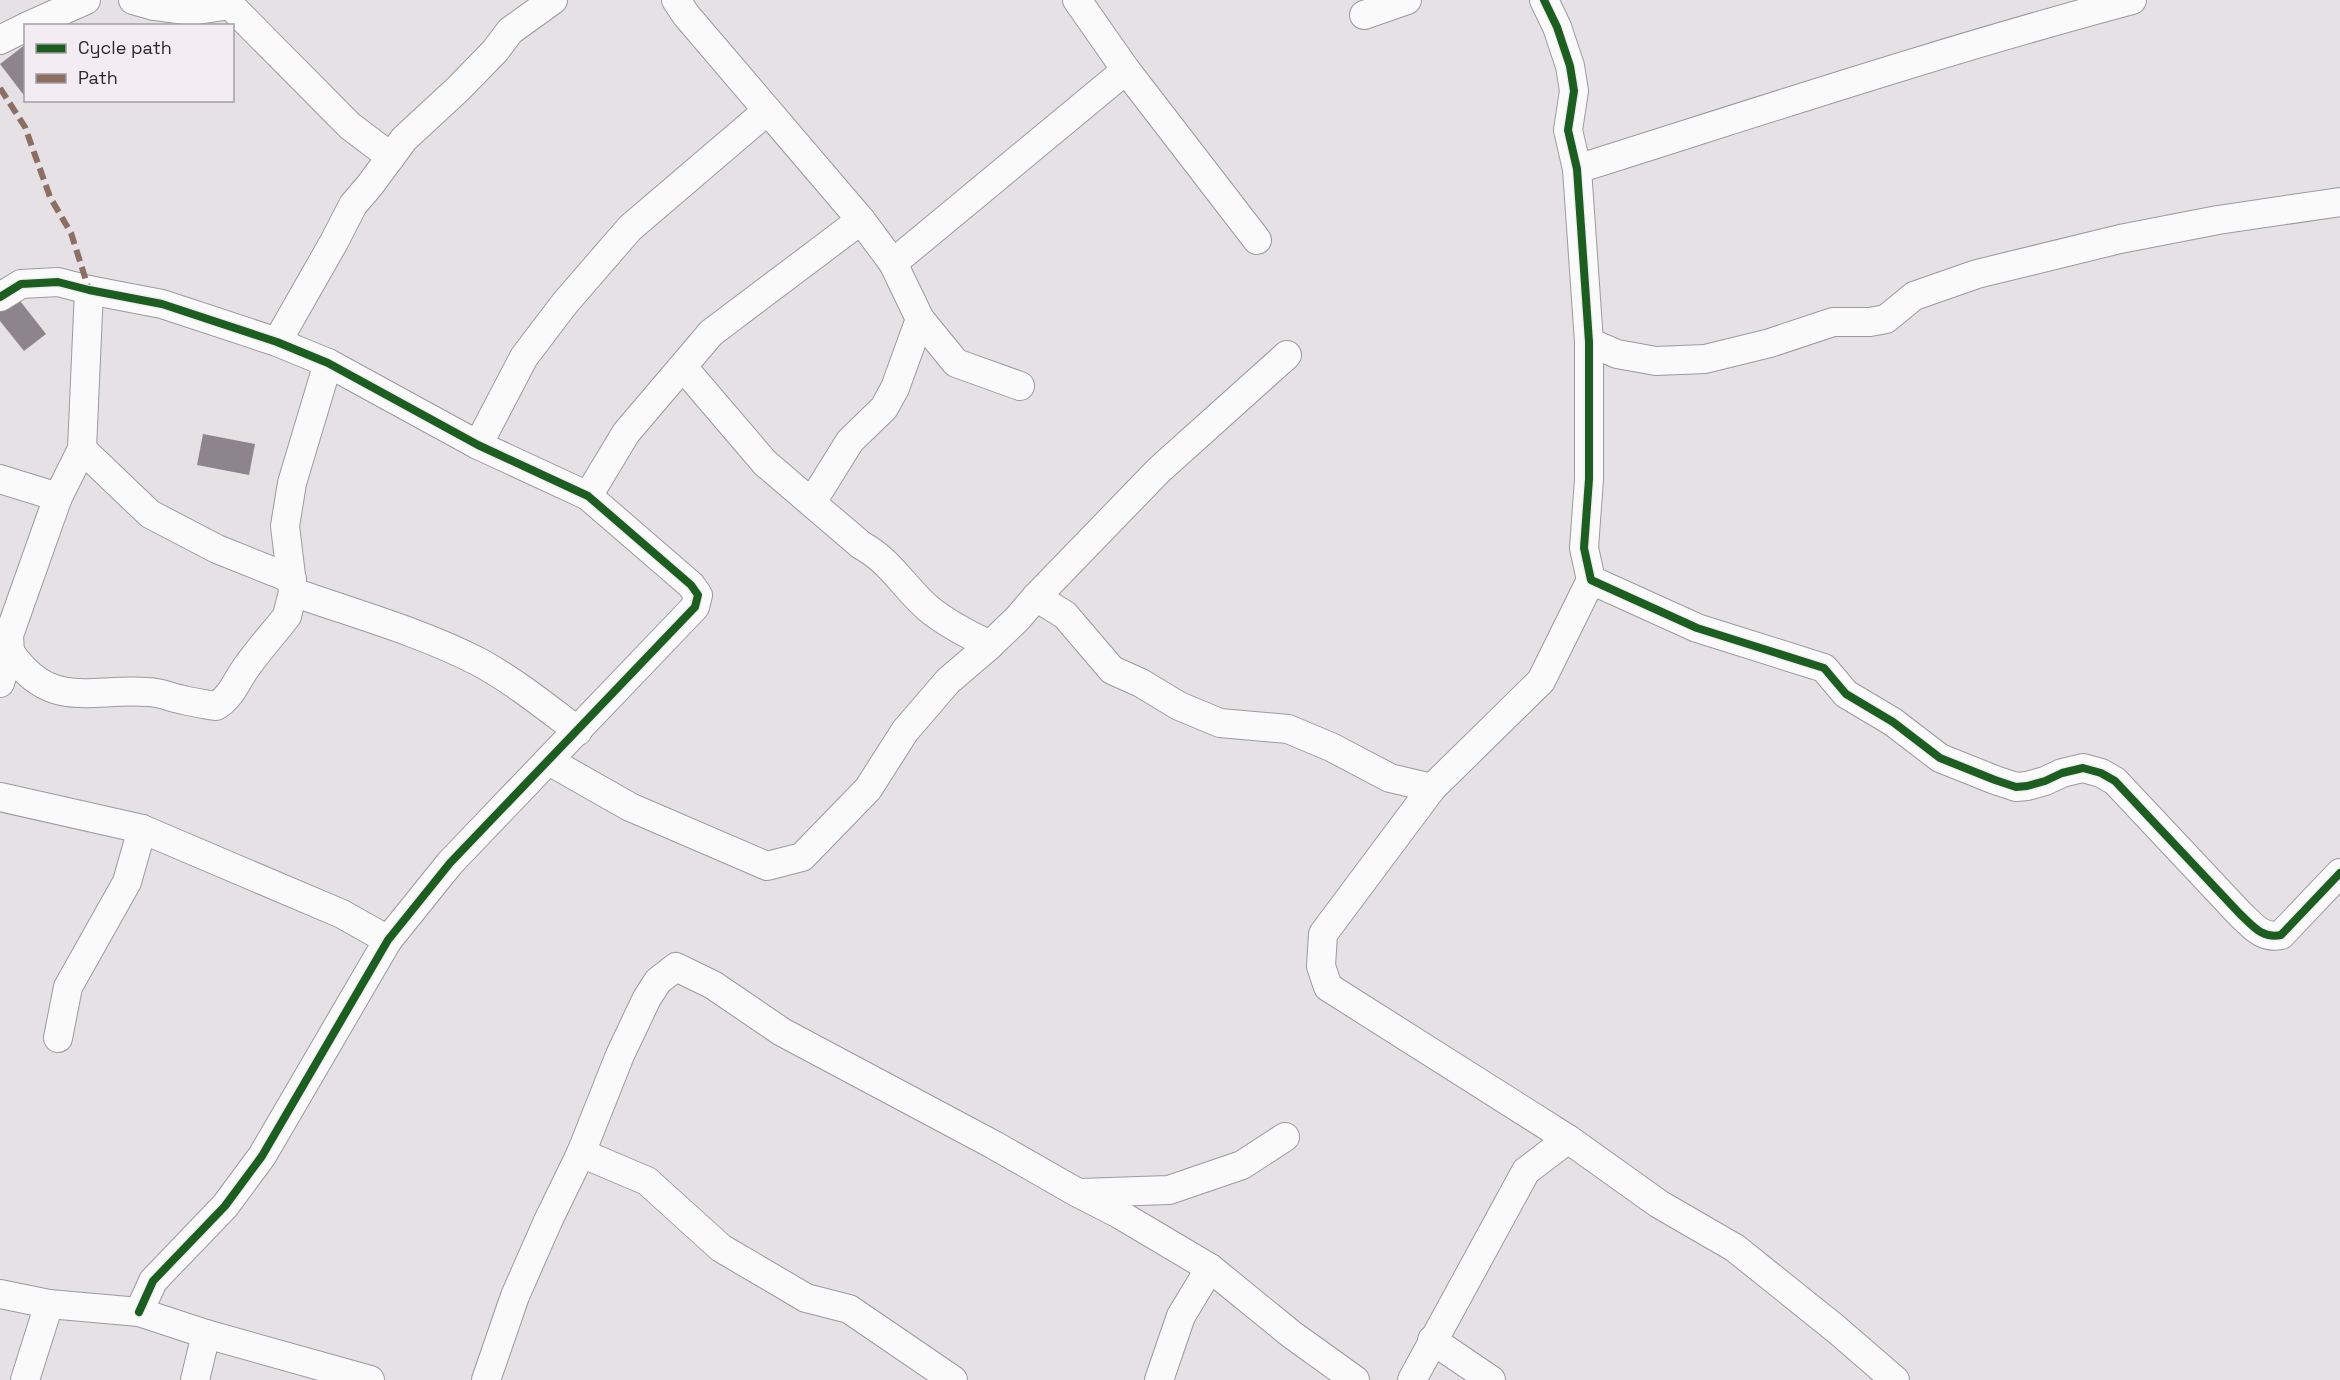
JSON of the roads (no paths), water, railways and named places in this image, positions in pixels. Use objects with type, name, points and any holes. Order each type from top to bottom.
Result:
[{"type":"street","points":[[32,24],[86,0]]},
{"type":"street","points":[[133,0],[154,6],[191,11],[227,3],[350,126],[391,156]]},
{"type":"street","points":[[277,342],[353,205],[404,139],[495,51],[510,32],[553,0]]},
{"type":"street","points":[[676,0],[686,15],[861,220],[893,263],[920,319],[956,363],[1020,386]]},
{"type":"street","points":[[1077,0],[1126,70],[1257,240]]},
{"type":"street","points":[[1364,15],[1407,0]]},
{"type":"street","points":[[1544,0],[1557,27],[1570,66],[1574,91],[1568,130],[1577,169],[1589,342],[1588,479],[1584,548],[1591,580],[1541,681],[1432,788],[1323,934],[1321,966],[1328,987],[1568,1139],[1659,1204],[1735,1248],[1895,1380]]},
{"type":"street","points":[[1577,169],[1843,85],[2059,9],[2132,0]]},
{"type":"street","points":[[0,40],[24,28]]},
{"type":"street","points":[[893,263],[1126,70]]},
{"type":"street","points":[[478,445],[524,357],[565,303],[630,228],[767,111]]},
{"type":"street","points":[[1589,342],[1617,354],[1656,361],[1705,359],[1770,343],[1833,322],[1886,319],[1914,296],[1977,274],[2120,239],[2218,220],[2340,202]]},
{"type":"street","points":[[588,496],[626,433],[711,333],[861,220]]},
{"type":"street","points":[[0,297],[21,284],[58,282],[162,304],[277,342],[328,363],[478,445],[588,496],[691,585],[698,595],[695,608],[450,863],[388,940],[326,1050],[262,1156],[225,1206],[153,1281],[139,1312]]},
{"type":"street","points":[[0,683],[10,652],[9,635],[58,497],[82,449],[89,290]]},
{"type":"street","points":[[812,502],[850,441],[884,408],[895,388],[920,319]]},
{"type":"street","points":[[549,761],[630,807],[766,866],[802,857],[868,789],[905,731],[948,681],[1018,618],[1159,470],[1287,355]]},
{"type":"street","points":[[10,652],[22,670],[52,689],[80,695],[121,690],[152,692],[216,706],[223,702],[246,667],[287,616],[292,586],[285,526],[286,515],[292,483],[328,363]]},
{"type":"street","points":[[683,367],[765,463],[861,545],[877,554],[929,609],[990,645]]},
{"type":"street","points":[[82,449],[150,514],[292,586],[435,642],[480,663],[578,730]]},
{"type":"street","points":[[0,479],[58,497]]},
{"type":"street","points":[[1591,580],[1697,628],[1824,668],[1846,694],[1893,722],[1940,758],[1995,780],[2016,787],[2045,781],[2062,772],[2083,768],[2101,773],[2115,781],[2240,914],[2260,932],[2271,937],[2281,934],[2340,873]]},
{"type":"street","points":[[1036,597],[1065,615],[1112,670],[1141,683],[1179,706],[1220,723],[1288,729],[1331,747],[1390,777],[1432,788]]},
{"type":"street","points":[[0,797],[142,829],[342,914],[388,940]]},
{"type":"street","points":[[58,1038],[68,987],[127,882],[142,829]]},
{"type":"street","points":[[486,1380],[515,1296],[581,1153],[620,1055],[647,998],[658,981],[675,967],[713,986],[782,1032],[994,1145],[1119,1214],[1210,1268],[1291,1334],[1355,1380]]},
{"type":"street","points":[[1078,1193],[1169,1190],[1242,1165],[1285,1137]]},
{"type":"street","points":[[1412,1380],[1526,1171],[1568,1139]]},
{"type":"street","points":[[581,1153],[647,1181],[721,1248],[806,1298],[849,1309],[953,1380]]},
{"type":"street","points":[[1159,1380],[1181,1316],[1210,1268]]},
{"type":"street","points":[[0,1294],[50,1304],[139,1312],[206,1334],[370,1380]]},
{"type":"street","points":[[26,1380],[50,1304]]},
{"type":"street","points":[[195,1380],[206,1334]]},
{"type":"street","points":[[1432,1340],[1491,1380]]}]
